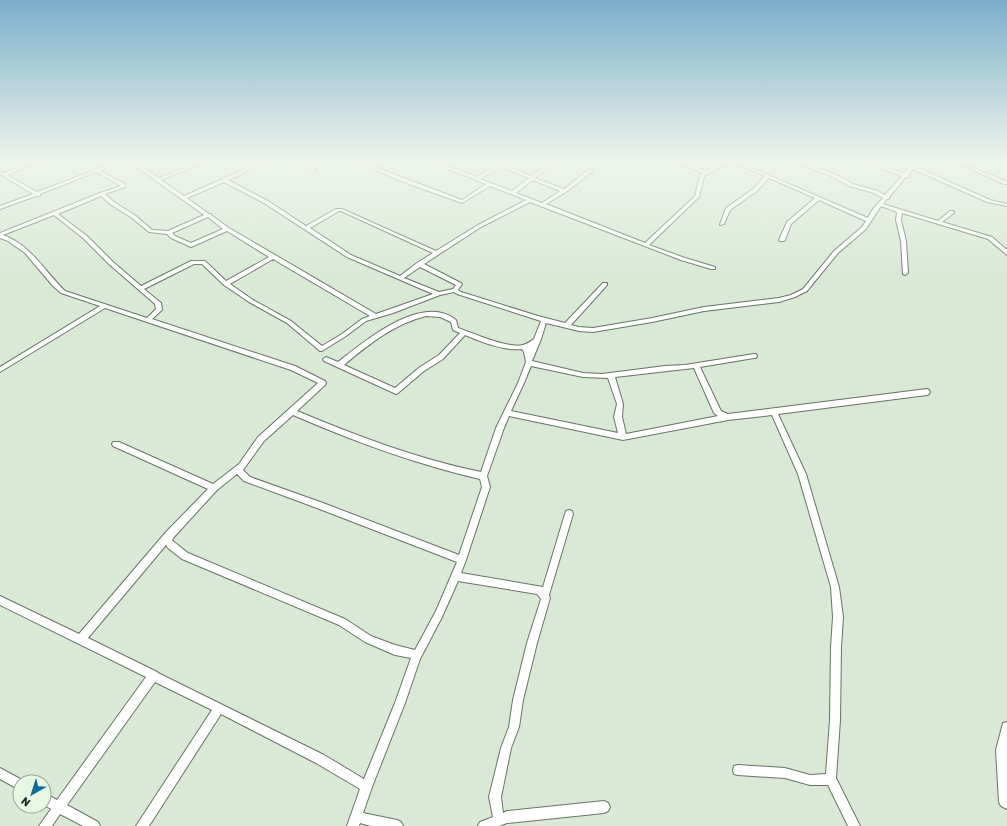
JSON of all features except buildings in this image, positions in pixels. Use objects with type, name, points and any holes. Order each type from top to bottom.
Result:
[{"type":"street","points":[[0,208],[22,201]]},
{"type":"street","points":[[0,236],[85,201]]},
{"type":"street","points":[[109,201],[134,217],[151,231],[169,233],[209,216]]},
{"type":"street","points":[[188,201],[227,229],[374,316]]},
{"type":"street","points":[[263,201],[349,256],[438,294]]},
{"type":"street","points":[[400,278],[450,243],[504,212],[529,201]]},
{"type":"street","points":[[531,201],[683,259],[713,268]]},
{"type":"street","points":[[542,205],[549,201]]},
{"type":"street","points":[[646,245],[692,201]]},
{"type":"street","points":[[722,224],[728,209],[740,201]]},
{"type":"street","points":[[782,240],[789,223],[815,201]]},
{"type":"street","points":[[824,201],[869,220]]},
{"type":"street","points":[[455,290],[459,293],[544,320],[579,329],[604,328],[704,309],[779,300],[793,296],[805,290],[836,252],[864,228],[885,201]]},
{"type":"street","points":[[988,201],[1007,205]]},
{"type":"street","points":[[881,205],[990,238],[1007,254]]},
{"type":"street","points":[[306,228],[338,210],[342,210],[436,253]]},
{"type":"street","points":[[900,211],[899,225],[902,236],[905,273]]},
{"type":"street","points":[[938,222],[952,212]]},
{"type":"street","points":[[54,213],[85,237],[111,263],[158,303],[159,310],[148,320]]},
{"type":"street","points":[[169,233],[173,237],[191,245],[227,229]]},
{"type":"street","points":[[0,236],[17,242],[54,285],[63,292],[293,368],[323,383],[261,439],[242,466],[214,488],[170,534],[81,639]]},
{"type":"street","points":[[226,284],[273,257]]},
{"type":"street","points":[[141,288],[193,262],[203,262],[226,284],[251,301],[289,322],[322,349],[364,320],[391,312],[438,294],[455,290],[459,284],[419,264]]},
{"type":"street","points":[[566,326],[605,284]]},
{"type":"street","points":[[0,370],[104,306]]},
{"type":"street","points":[[339,365],[400,322],[421,315],[436,314],[448,316],[454,321],[455,329],[510,346],[523,347],[538,339]]},
{"type":"street","points":[[396,826],[355,821],[366,787],[400,703],[417,655],[439,614],[462,560],[486,487],[483,476],[500,428],[529,363],[544,320]]},
{"type":"street","points":[[326,359],[396,391],[422,369],[441,356],[464,333]]},
{"type":"street","points":[[523,347],[527,351],[529,363]]},
{"type":"street","points":[[529,363],[583,375],[602,376],[696,366],[754,356]]},
{"type":"street","points":[[696,366],[718,413],[728,417]]},
{"type":"street","points":[[611,375],[620,404],[618,417],[622,437]]},
{"type":"street","points":[[507,413],[622,437],[728,417],[927,392]]},
{"type":"street","points":[[291,411],[358,440],[454,470],[483,476]]},
{"type":"street","points":[[774,412],[802,474],[835,587],[838,617],[836,647],[836,720],[831,779],[854,826]]},
{"type":"street","points":[[116,444],[214,488]]},
{"type":"street","points":[[237,469],[247,479],[299,499],[320,505],[462,560]]},
{"type":"street","points":[[499,820],[495,797],[506,748],[514,727],[518,700],[532,643],[569,514]]},
{"type":"street","points":[[170,534],[168,540],[171,545],[186,556],[342,622],[368,639],[395,650],[417,655]]},
{"type":"street","points":[[455,576],[540,590],[545,596]]},
{"type":"street","points":[[0,600],[154,675],[320,759],[366,787]]},
{"type":"street","points":[[45,826],[60,808],[154,675]]},
{"type":"street","points":[[142,826],[218,708]]},
{"type":"street","points":[[1007,727],[1001,750],[1005,802],[1007,803]]},
{"type":"street","points":[[738,770],[785,773],[810,780],[831,779]]},
{"type":"street","points":[[0,773],[12,780]]},
{"type":"street","points":[[52,803],[94,826]]},
{"type":"street","points":[[484,826],[507,817],[604,807]]}]
